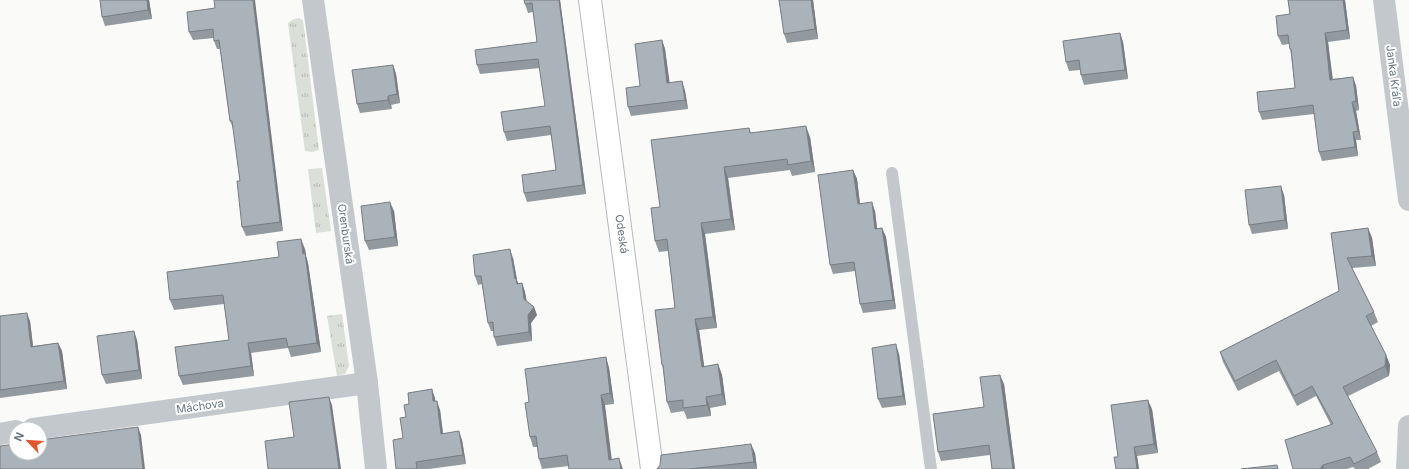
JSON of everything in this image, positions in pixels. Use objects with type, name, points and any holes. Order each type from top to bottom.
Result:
[{"type":"street","name":"Orenburská","points":[[313,0],[367,383],[376,469]]},
{"type":"street","name":"Odeská","points":[[590,0],[652,469]]},
{"type":"street","name":"Janka Kráľa","points":[[1384,0],[1409,200]]},
{"type":"street","name":"Máchova","points":[[48,427],[367,383]]},
{"type":"street","points":[[1407,469],[1409,426]]},
{"type":"lane","points":[[892,173],[931,469]]},
{"type":"green space","points":[[299,18],[303,20],[319,150],[312,152],[305,151],[288,23]]},
{"type":"green space","points":[[322,168],[331,231],[316,233],[308,169]]},
{"type":"green space","points":[[342,314],[349,366],[345,374],[337,376],[327,316]]},
{"type":"building","points":[[100,0],[147,0],[148,10],[102,17]]},
{"type":"building","points":[[214,0],[253,0],[280,222],[242,227],[237,181],[240,181],[219,40],[214,41],[213,29],[189,32],[187,12],[215,8]]},
{"type":"building","points":[[524,0],[559,0],[583,185],[524,193],[522,175],[556,170],[550,126],[504,132],[501,112],[545,106],[538,59],[477,65],[475,50],[537,42],[532,3],[525,4]]},
{"type":"building","points":[[779,0],[811,0],[815,29],[784,34]]},
{"type":"building","points":[[1288,0],[1343,0],[1347,30],[1325,33],[1330,80],[1353,77],[1356,101],[1352,102],[1358,131],[1353,132],[1355,147],[1319,152],[1313,105],[1259,112],[1257,92],[1295,88],[1288,35],[1278,36],[1276,16],[1290,14]]},
{"type":"building","points":[[1120,33],[1125,70],[1081,75],[1079,60],[1066,62],[1063,41]]},
{"type":"building","points":[[662,40],[667,83],[682,81],[685,100],[628,107],[626,88],[640,86],[635,44]]},
{"type":"building","points":[[393,65],[397,94],[388,96],[388,100],[357,104],[352,70]]},
{"type":"building","points":[[806,126],[811,161],[788,165],[787,159],[724,167],[731,219],[701,223],[713,317],[695,319],[702,367],[718,364],[722,394],[706,397],[707,405],[683,408],[683,400],[667,402],[655,310],[675,308],[667,239],[655,241],[651,208],[660,207],[651,140],[749,128],[750,133]]},
{"type":"building","points":[[853,170],[858,204],[872,202],[875,229],[882,228],[893,300],[860,304],[854,262],[830,265],[818,175]]},
{"type":"building","points":[[1281,186],[1285,220],[1249,225],[1245,190]]},
{"type":"building","points":[[390,202],[395,237],[365,241],[361,206]]},
{"type":"building","points":[[1368,228],[1372,256],[1347,258],[1374,312],[1366,316],[1386,355],[1385,366],[1343,387],[1377,452],[1354,464],[1350,457],[1323,465],[1320,469],[1293,469],[1285,440],[1333,424],[1312,386],[1294,396],[1276,360],[1235,381],[1220,352],[1339,291],[1331,233]]},
{"type":"building","points":[[301,239],[303,254],[305,253],[317,343],[288,347],[286,338],[248,343],[251,366],[179,376],[175,347],[229,340],[223,295],[170,300],[167,272],[279,257],[277,242]]},
{"type":"building","points":[[510,249],[517,284],[522,283],[524,299],[534,307],[528,315],[529,332],[494,337],[493,322],[488,323],[481,276],[475,276],[473,255]]},
{"type":"building","points":[[27,313],[31,347],[58,343],[64,381],[0,390],[0,316]]},
{"type":"building","points":[[134,331],[139,370],[102,375],[97,336]]},
{"type":"building","points":[[896,344],[903,396],[878,399],[872,348]]},
{"type":"building","points":[[606,357],[610,393],[601,395],[609,460],[619,458],[621,469],[569,469],[567,455],[539,459],[536,436],[530,437],[525,403],[529,402],[525,369]]},
{"type":"building","points":[[1000,375],[1013,469],[992,469],[989,445],[938,452],[933,414],[984,407],[980,377]]},
{"type":"building","points":[[432,389],[433,401],[437,401],[441,434],[459,431],[463,455],[416,462],[417,469],[396,469],[393,440],[403,438],[400,418],[406,417],[404,405],[409,404],[408,393]]},
{"type":"building","points":[[329,397],[339,469],[268,469],[265,441],[294,437],[289,402]]},
{"type":"building","points":[[1148,400],[1154,444],[1134,447],[1137,469],[1116,469],[1114,457],[1118,457],[1111,405]]},
{"type":"building","points":[[138,427],[143,469],[0,469],[0,446],[8,445],[8,461],[48,461],[48,439]]},
{"type":"building","points":[[751,444],[754,462],[689,469],[657,469],[660,465],[661,455]]},
{"type":"building","points":[[1277,465],[1278,469],[1241,469]]}]
